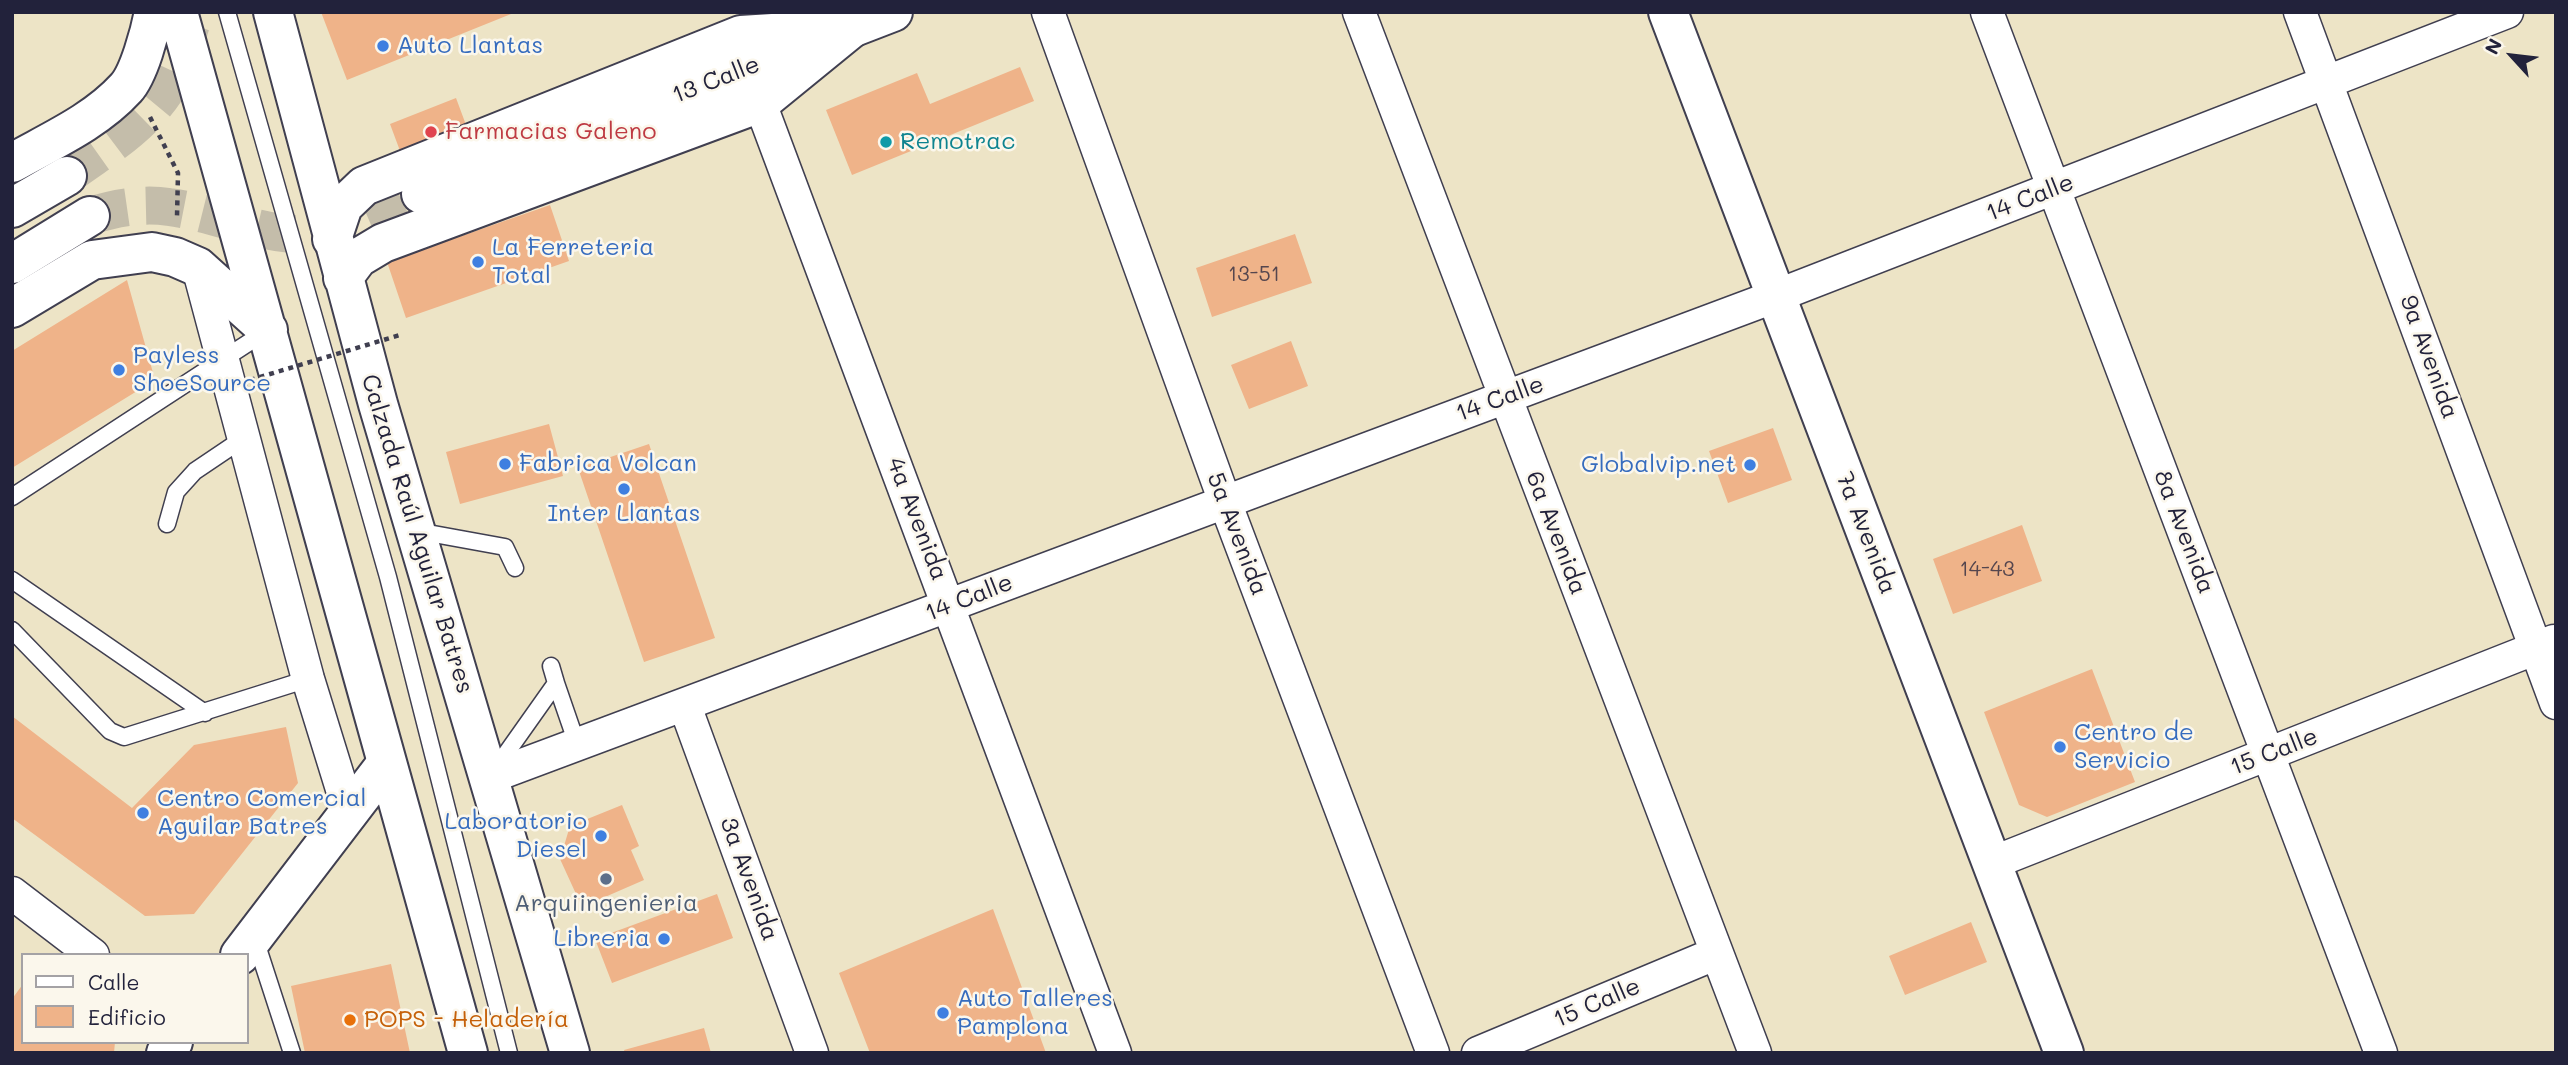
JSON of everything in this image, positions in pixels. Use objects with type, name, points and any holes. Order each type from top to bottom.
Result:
[{"type":"main road","points":[[12,163],[87,121],[127,87],[150,32],[154,12]]},
{"type":"main road","points":[[178,12],[268,330],[463,1052]]},
{"type":"main road","name":"13 Calle","points":[[421,194],[893,12]]},
{"type":"main road","name":"7a Avenida","points":[[1668,12],[2064,1053]]},
{"type":"main road","name":"Calzada Raúl Aguilar Batres","points":[[274,13],[343,278],[570,1053]]},
{"type":"main road","points":[[332,239],[343,206],[364,186],[737,24],[852,28]]},
{"type":"main road","points":[[343,278],[358,258],[383,243],[760,103],[852,28]]},
{"type":"main road","points":[[12,208],[67,176]]},
{"type":"main road","points":[[12,264],[90,216]]},
{"type":"main road","points":[[12,308],[92,260],[152,253],[187,262],[268,330]]},
{"type":"main road","points":[[247,946],[386,764]]},
{"type":"street","name":"5a Avenida","points":[[1048,12],[1224,502],[1433,1053]]},
{"type":"street","name":"6a Avenida","points":[[1359,12],[1755,1053]]},
{"type":"street","name":"8a Avenida","points":[[1987,12],[2381,1053]]},
{"type":"street","name":"9a Avenida","points":[[2300,12],[2546,645],[2556,703]]},
{"type":"street","name":"14 Calle","points":[[490,777],[1776,296],[2507,12]]},
{"type":"street","name":"4a Avenida","points":[[760,103],[1115,1053]]},
{"type":"street","points":[[187,262],[223,358],[308,679],[349,815]]},
{"type":"street","name":"15 Calle","points":[[1992,863],[2546,645]]},
{"type":"street","name":"3a Avenida","points":[[685,705],[813,1053]]},
{"type":"street","points":[[12,894],[90,953]]},
{"type":"street","name":"15 Calle","points":[[1478,1053],[1717,953]]},
{"type":"lane","points":[[227,12],[388,577],[509,1053]]},
{"type":"lane","points":[[12,497],[268,330]]},
{"type":"lane","points":[[167,524],[176,492],[195,471],[244,438]]},
{"type":"lane","points":[[416,531],[505,547],[515,568]]},
{"type":"lane","points":[[12,580],[205,713]]},
{"type":"lane","points":[[12,629],[110,731],[124,737],[308,679]]},
{"type":"lane","points":[[551,666],[577,744]]},
{"type":"lane","points":[[490,777],[556,683]]},
{"type":"lane","points":[[247,946],[292,1053]]},
{"type":"path","points":[[127,87],[153,121],[178,173],[187,262]]},
{"type":"path","points":[[250,380],[400,335]]},
{"type":"building","name":"Auto Llantas","points":[[321,12],[516,12],[347,80]]},
{"type":"building","name":"Remotrac","points":[[1020,67],[1034,101],[852,175],[826,110],[917,73],[930,104]]},
{"type":"building","name":"Farmacias Galeno","points":[[456,98],[472,141],[406,167],[390,124]]},
{"type":"building","name":"La Ferreteria Total","points":[[550,205],[569,261],[406,318],[387,262]]},
{"type":"building","points":[[1295,234],[1312,283],[1212,317],[1196,268]]},
{"type":"building","points":[[127,280],[155,380],[12,468],[12,351]]},
{"type":"building","points":[[1291,341],[1308,386],[1249,409],[1231,365]]},
{"type":"building","name":"Fabrica Volcan","points":[[549,424],[563,476],[460,504],[446,452]]},
{"type":"building","name":"Globalvip.net","points":[[1773,428],[1792,480],[1728,503],[1709,451]]},
{"type":"building","points":[[649,444],[715,638],[644,662],[578,468]]},
{"type":"building","points":[[2022,525],[2042,581],[1953,614],[1933,559]]},
{"type":"building","name":"Centro de Servicio","points":[[2092,669],[2135,782],[2047,817],[2019,805],[1984,712]]},
{"type":"building","name":"Centro Comercial Aguilar Batres","points":[[12,716],[132,808],[194,745],[286,727],[298,783],[194,914],[145,916],[12,818]]},
{"type":"building","points":[[622,805],[639,846],[631,850],[644,880],[582,907],[560,859],[570,826]]},
{"type":"building","name":"Libreria","points":[[717,894],[733,938],[612,983],[595,939]]},
{"type":"building","name":"Auto Talleres Pamplona","points":[[993,909],[1046,1053],[870,1053],[839,973]]},
{"type":"building","points":[[1971,922],[1987,962],[1905,995],[1889,956]]},
{"type":"building","name":"POPS - Heladería","points":[[391,964],[410,1053],[305,1053],[291,986]]},
{"type":"building","points":[[21,987],[21,1044],[115,1044],[114,1053],[12,1053],[12,999]]},
{"type":"building","points":[[704,1028],[711,1053],[625,1053],[624,1050]]},
{"type":"tunnel","points":[[67,176],[127,132],[153,107],[177,70],[191,24]]},
{"type":"tunnel","points":[[90,216],[129,207],[159,206],[187,210],[260,229],[316,234],[357,224],[421,194]]},
{"type":"place","name":"Auto Llantas","points":[[383,46]]},
{"type":"place","name":"Farmacias Galeno","points":[[431,132]]},
{"type":"place","name":"Remotrac","points":[[886,142]]},
{"type":"place","name":"La Ferreteria Total","points":[[478,262]]},
{"type":"place","name":"Payless ShoeSource","points":[[119,370]]},
{"type":"place","name":"Fabrica Volcan","points":[[505,464]]},
{"type":"place","name":"Globalvip.net","points":[[1750,465]]},
{"type":"place","name":"Inter Llantas","points":[[624,489]]},
{"type":"place","name":"Centro de Servicio","points":[[2060,747]]},
{"type":"place","name":"Centro Comercial Aguilar Batres","points":[[143,813]]},
{"type":"place","name":"Laboratorio Diesel","points":[[601,836]]},
{"type":"place","name":"Arquiingenieria","points":[[606,879]]},
{"type":"place","name":"Libreria","points":[[664,939]]},
{"type":"place","name":"Auto Talleres Pamplona","points":[[943,1013]]},
{"type":"place","name":"POPS - Heladería","points":[[350,1020]]}]
